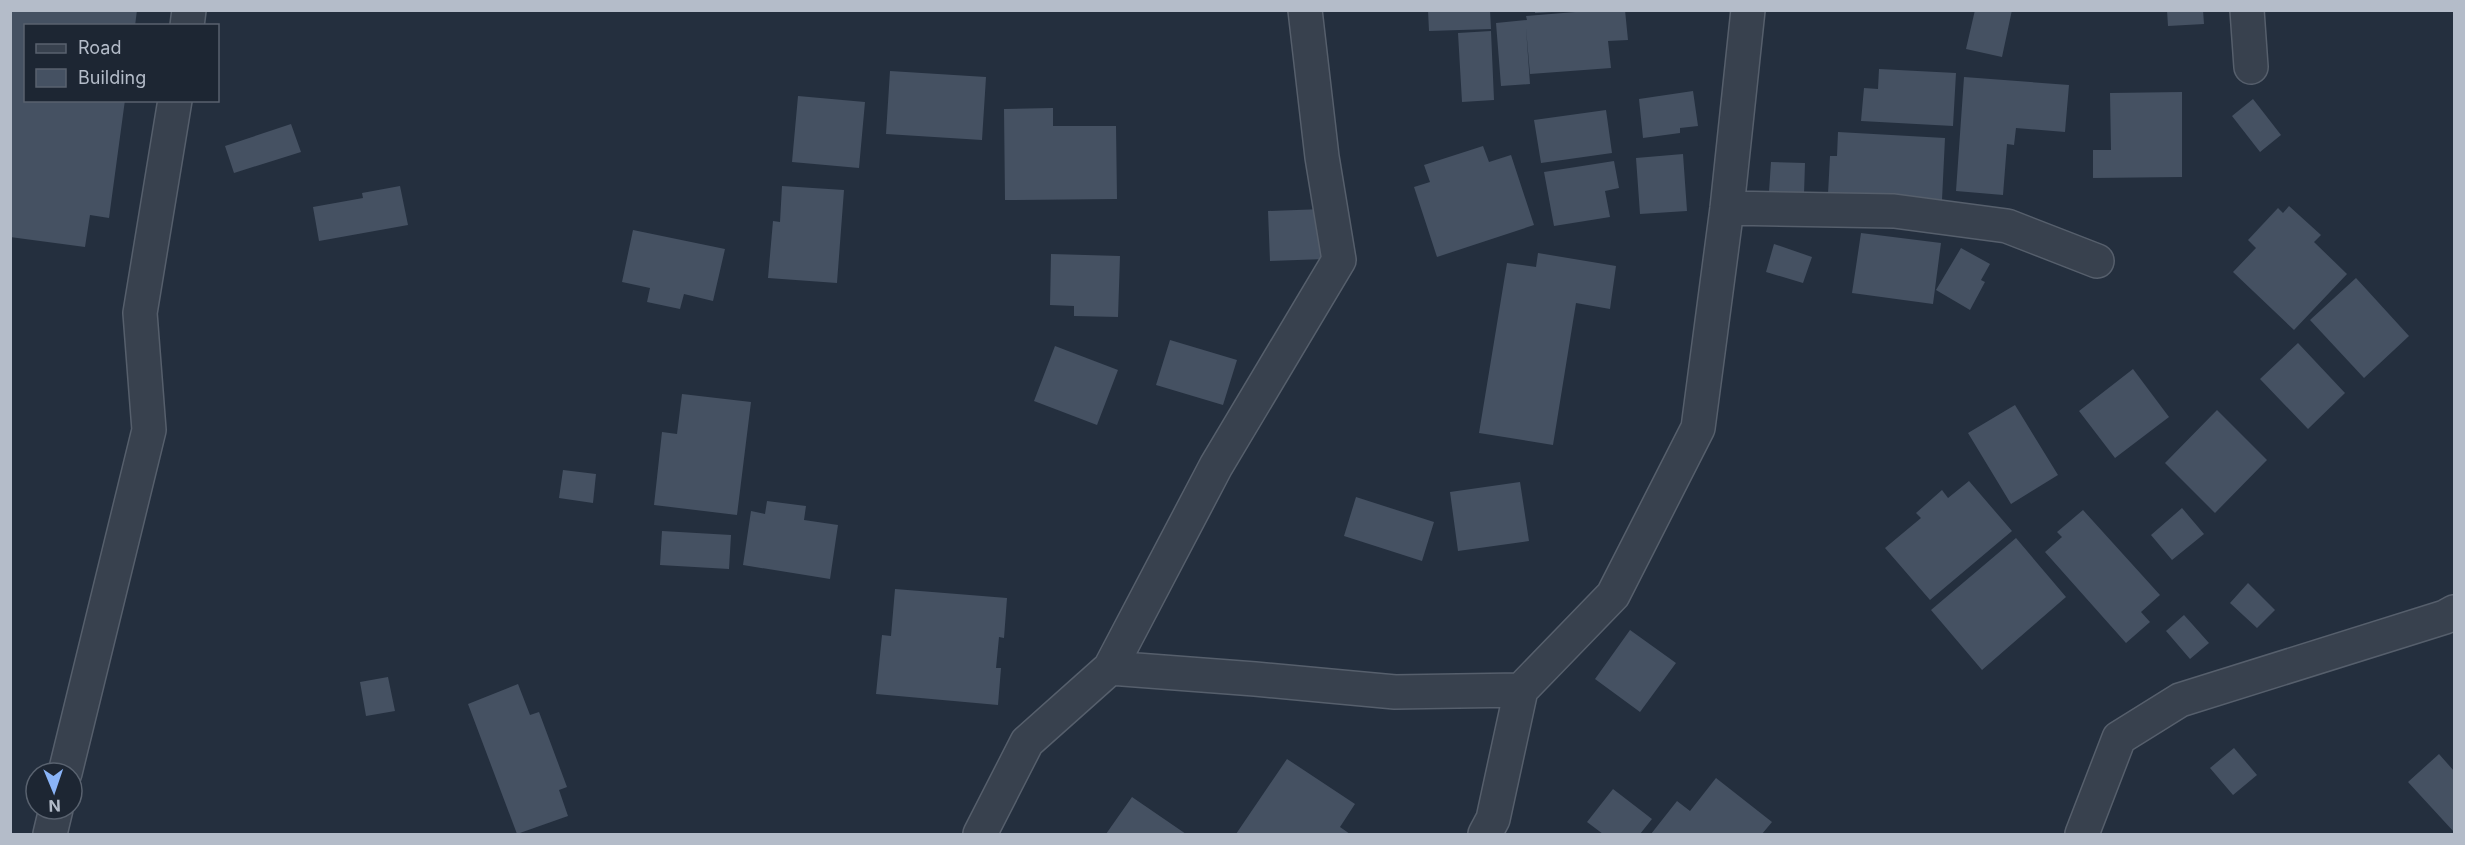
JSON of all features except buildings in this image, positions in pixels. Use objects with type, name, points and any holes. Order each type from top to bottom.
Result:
[{"type":"street","points":[[980,834],[1026,742],[1110,669],[1216,466],[1339,260],[1322,157],[1305,10]]},
{"type":"street","points":[[1485,834],[1493,819],[1521,690],[1613,595],[1698,428],[1727,208],[1748,10]]},
{"type":"street","points":[[2247,10],[2252,66]]},
{"type":"street","points":[[68,761],[149,430],[140,313],[175,102]]},
{"type":"street","points":[[1727,208],[1894,212],[2007,226],[2097,261]]},
{"type":"street","points":[[2082,834],[2119,738],[2180,700],[2445,617],[2454,612]]},
{"type":"street","points":[[1110,669],[1255,678],[1395,692],[1521,690]]}]
